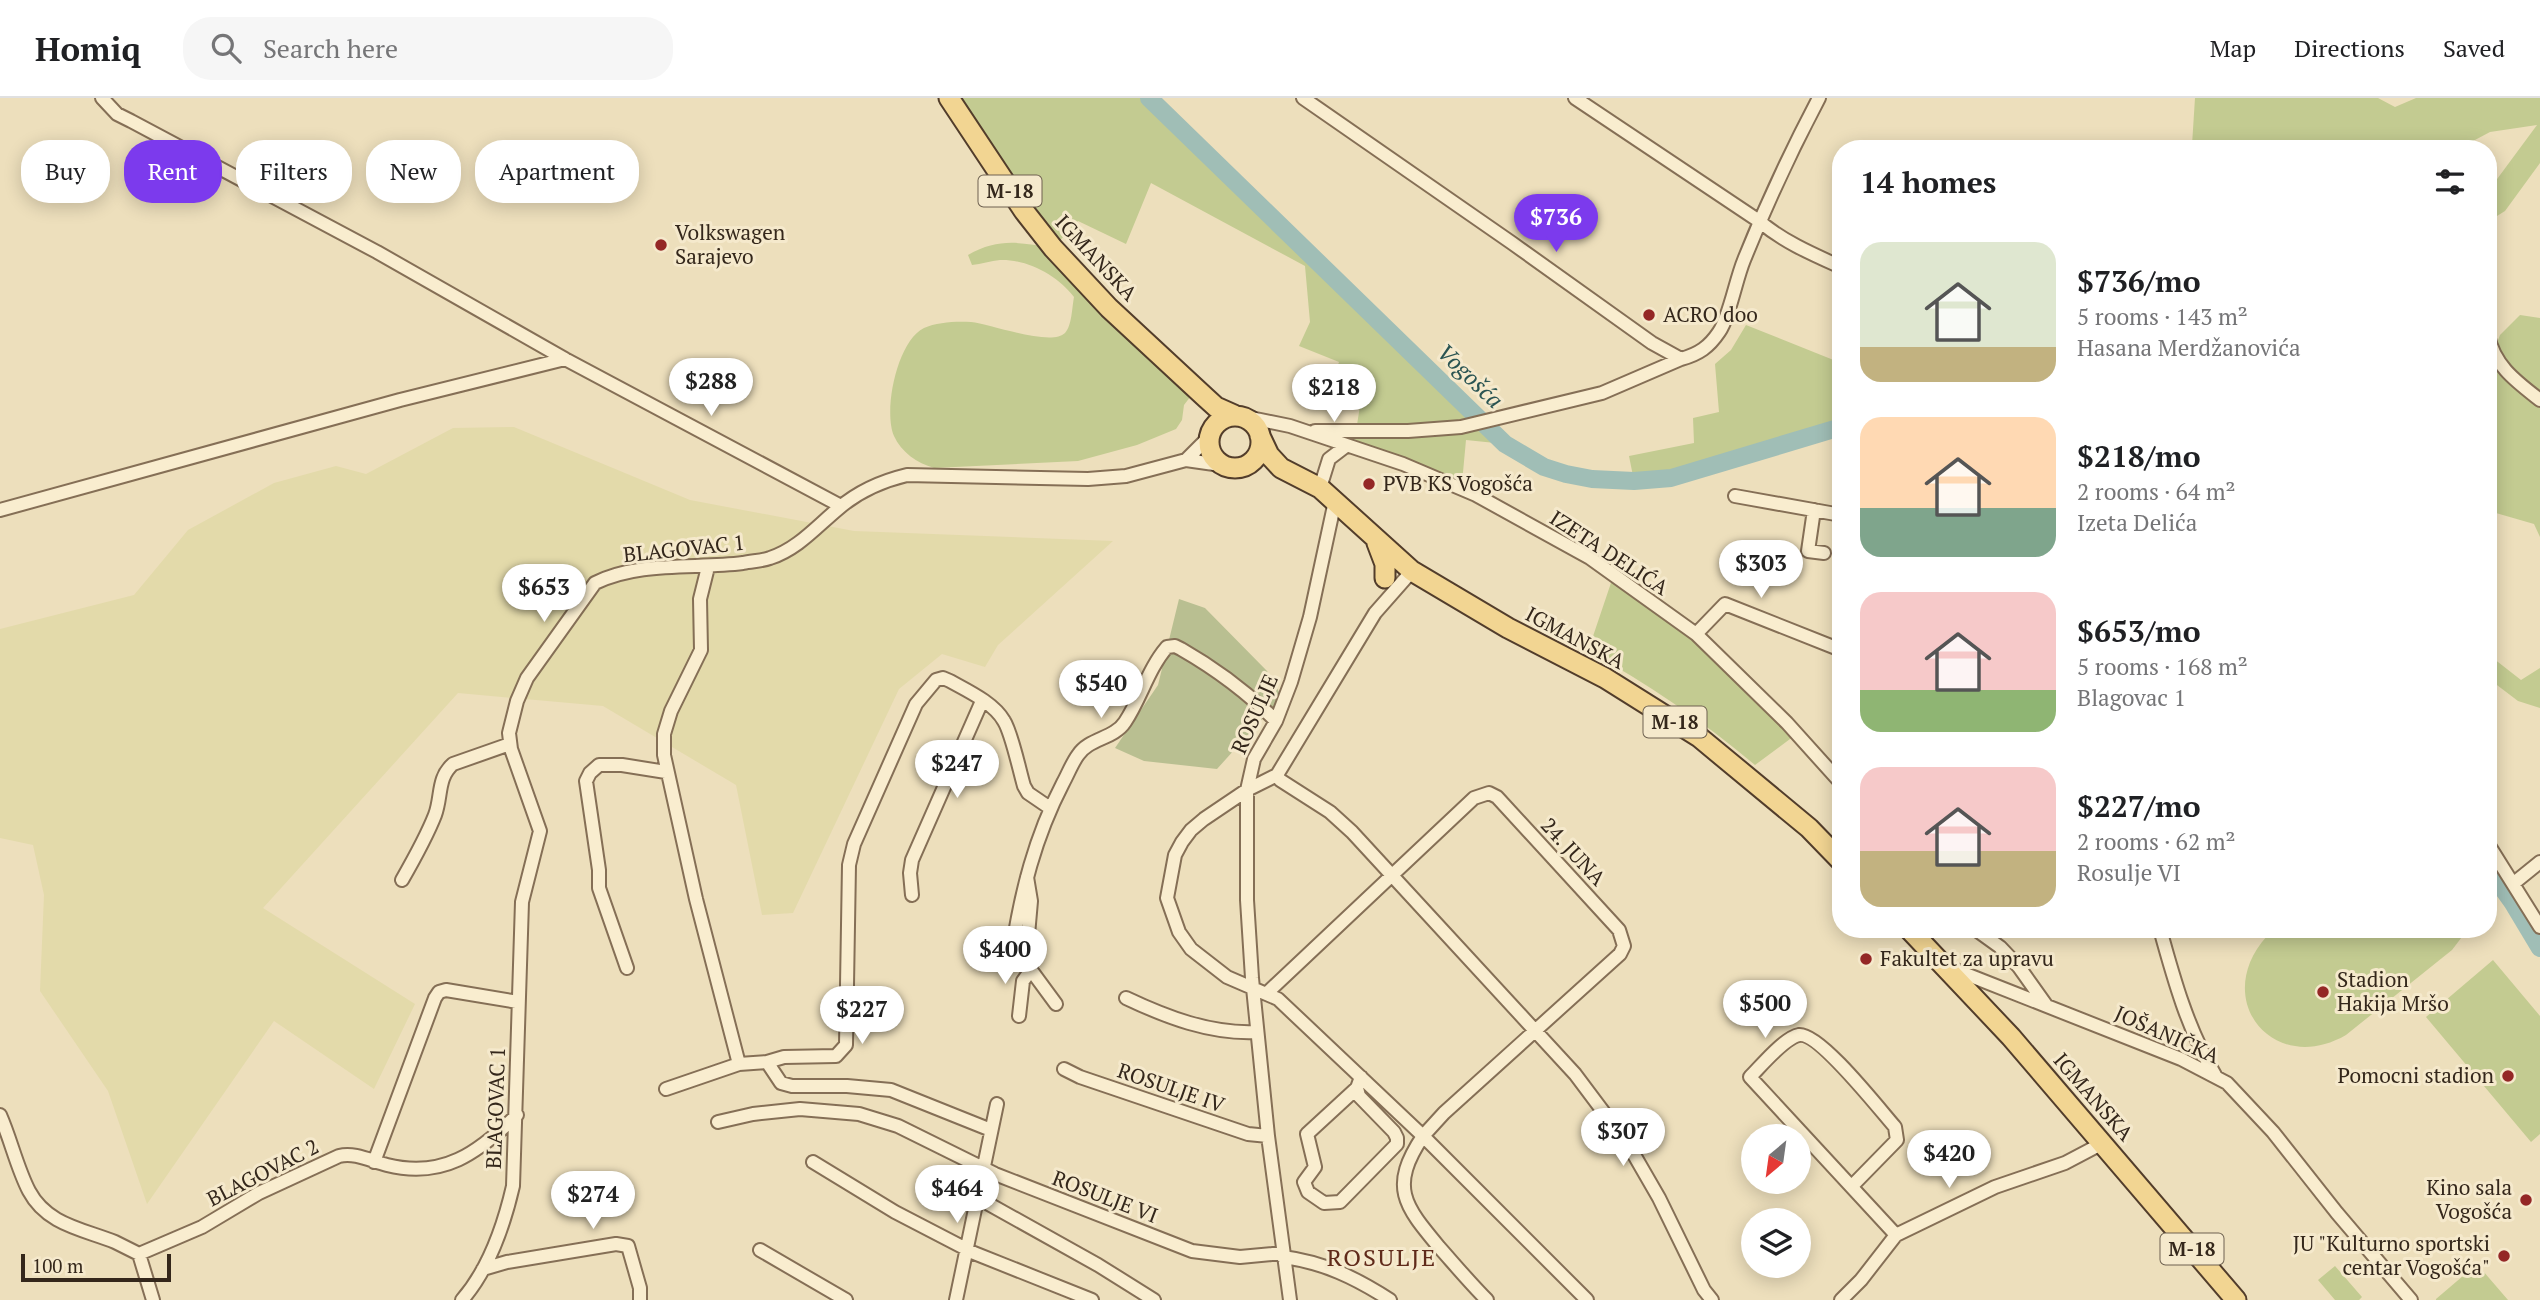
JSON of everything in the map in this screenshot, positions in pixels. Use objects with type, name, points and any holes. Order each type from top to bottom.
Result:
[{"type":"main road","name":"IGMANSKA","points":[[949,98],[1024,211],[1053,248],[1110,309],[1216,407],[1238,416]]},
{"type":"main road","points":[[1205,397],[1213,419],[1211,453],[1221,465]]},
{"type":"main road","points":[[1211,432],[1218,421],[1238,416]]},
{"type":"main road","name":"M-18","points":[[1238,416],[1265,431]]},
{"type":"main road","name":"IGMANSKA","points":[[1265,431],[1269,455],[1281,468],[1327,494],[1404,565],[1508,628],[1605,678],[1699,737],[1809,828],[1832,852]]},
{"type":"main road","points":[[1245,466],[1258,454],[1265,431]]},
{"type":"main road","name":"M-18","points":[[1221,465],[1233,468],[1245,466]]},
{"type":"main road","name":"IGMANSKA","points":[[1245,466],[1281,468]]},
{"type":"main road","points":[[1377,542],[1385,564],[1385,578]]},
{"type":"main road","name":"IGMANSKA","points":[[1918,938],[2011,1037],[2236,1300]]},
{"type":"street","points":[[102,98],[117,114],[377,252],[565,359],[841,506]]},
{"type":"street","points":[[1303,98],[1652,344],[1681,359]]},
{"type":"street","points":[[1575,98],[1776,235],[1832,263]]},
{"type":"street","points":[[1304,430],[1408,431],[1461,427],[1602,393],[1698,354],[1712,342],[1722,328],[1734,284],[1759,221],[1818,98]]},
{"type":"street","points":[[0,510],[400,400],[565,359]]},
{"type":"street","points":[[2497,359],[2514,381],[2540,400]]},
{"type":"street","name":"IZETA DELIĆA","points":[[1265,431],[1290,426],[1403,464],[1476,495],[1590,558],[1696,634],[1787,723],[1832,773]]},
{"type":"street","points":[[1186,460],[1211,432]]},
{"type":"street","name":"ROSULJE","points":[[1290,1300],[1256,1032],[1247,900],[1247,790],[1254,760],[1276,721],[1292,682],[1310,617],[1327,494],[1326,467],[1329,459],[1346,446]]},
{"type":"street","points":[[1186,460],[1221,465]]},
{"type":"street","name":"BLAGOVAC 1","points":[[462,1300],[483,1269],[507,1212],[513,1185],[522,902],[540,831],[510,744],[511,721],[527,678],[595,583],[607,577],[633,571],[708,567],[768,559],[801,542],[841,506],[886,480],[906,475],[1088,480],[1126,476],[1186,460]]},
{"type":"street","points":[[1735,496],[1832,513]]},
{"type":"street","points":[[1814,510],[1808,551],[1824,554]]},
{"type":"street","points":[[1376,613],[1385,578],[1404,565]]},
{"type":"street","points":[[1404,565],[1277,775],[1247,790],[1204,819],[1182,842],[1175,855],[1167,898],[1179,932],[1191,949],[1227,976],[1278,999],[1359,1083],[1423,1136],[1587,1300]]},
{"type":"street","points":[[708,567],[700,599],[701,650],[671,711],[664,734],[666,772],[739,1064]]},
{"type":"street","points":[[1696,634],[1725,604],[1832,646]]},
{"type":"street","points":[[1012,952],[1026,874],[1050,808],[1078,754],[1086,746],[1114,733],[1127,719],[1152,669],[1167,647],[1175,646],[1216,671],[1256,701],[1276,721]]},
{"type":"street","points":[[666,1089],[739,1064],[767,1062],[784,1057],[836,1056],[846,1045],[850,856],[916,705],[936,680],[943,678],[982,701],[1004,720],[1024,786],[1028,793],[1050,808]]},
{"type":"street","points":[[912,895],[912,860],[982,701]]},
{"type":"street","points":[[402,880],[436,812],[440,781],[447,769],[453,764],[510,744]]},
{"type":"street","points":[[627,968],[599,888],[599,870],[586,781],[599,765],[622,765],[666,772]]},
{"type":"street","points":[[1277,775],[1280,780],[1331,813],[1392,874],[1575,1074],[1629,1146],[1659,1198],[1704,1290],[1712,1300]]},
{"type":"street","name":"24. JUNA","points":[[1392,874],[1474,798],[1489,793],[1497,797],[1619,930],[1624,946],[1620,954],[1444,1113],[1423,1136],[1411,1156],[1403,1185],[1407,1205],[1469,1282],[1487,1300]]},
{"type":"street","points":[[2497,858],[2540,927]]},
{"type":"street","points":[[2514,883],[2540,862]]},
{"type":"street","points":[[1026,874],[1031,901],[1028,936],[1031,970],[1056,1004]]},
{"type":"street","points":[[1267,993],[1392,874]]},
{"type":"street","points":[[1986,938],[2009,957],[2046,1006]]},
{"type":"street","points":[[2163,938],[2197,1044],[2215,1076]]},
{"type":"street","name":"JOŠANIČKA","points":[[1944,965],[2160,1049],[2215,1076],[2237,1092],[2273,1132],[2411,1300]]},
{"type":"street","points":[[1019,1016],[1023,981],[1031,970]]},
{"type":"street","points":[[374,1162],[439,992],[446,990],[518,1002]]},
{"type":"street","points":[[1126,998],[1188,1023],[1216,1030],[1256,1032]]},
{"type":"street","points":[[1852,1186],[1890,1150],[1897,1140],[1895,1127],[1824,1047],[1807,1035],[1796,1036],[1787,1041],[1750,1077],[1896,1235]]},
{"type":"street","points":[[767,1062],[781,1083],[792,1086],[847,1086],[891,1090],[991,1130]]},
{"type":"street","name":"ROSULJE IV","points":[[1064,1069],[1080,1077],[1248,1134],[1268,1136]]},
{"type":"street","points":[[1359,1083],[1359,1096],[1394,1132],[1397,1144],[1340,1202],[1324,1203],[1308,1192],[1304,1182],[1315,1167],[1307,1134],[1359,1083]]},
{"type":"street","points":[[956,1300],[997,1104]]},
{"type":"street","name":"ROSULJE VI","points":[[718,1122],[752,1114],[800,1109],[859,1114],[898,1126],[982,1168],[1192,1251],[1240,1257],[1283,1255]]},
{"type":"street","points":[[0,1115],[35,1202],[47,1214],[67,1226],[114,1242],[139,1254],[153,1300]]},
{"type":"street","name":"BLAGOVAC 2","points":[[139,1254],[202,1227],[259,1194],[339,1156],[353,1155],[407,1170],[432,1168],[455,1162],[476,1152],[517,1115]]},
{"type":"street","points":[[1841,1300],[1861,1280],[1896,1235],[1995,1187],[2065,1163],[2103,1143]]},
{"type":"street","points":[[813,1162],[895,1212],[967,1249],[1092,1300]]},
{"type":"street","points":[[978,1198],[1098,1265],[1154,1300]]},
{"type":"street","points":[[483,1269],[507,1262],[616,1244],[628,1246],[640,1288],[640,1300]]},
{"type":"street","points":[[760,1250],[846,1300]]},
{"type":"street","points":[[1283,1255],[1345,1273],[1390,1300]]},
{"type":"shaded area","points":[[514,427],[690,500],[854,531],[1113,541],[998,645],[985,667],[942,654],[899,689],[793,913],[762,915],[736,785],[603,706],[458,693],[263,908],[415,1004],[374,1089],[274,1021],[147,1204],[108,1091],[40,991],[44,895],[33,845],[0,838],[0,629],[134,595],[188,530],[274,483],[336,466],[366,474],[453,428]]},
{"type":"green space","points":[[949,98],[1149,98],[1505,444],[1466,440],[1462,483],[1310,432],[1356,431],[1360,406],[1333,379],[1339,362],[1299,346],[1310,322],[1305,266],[1151,183],[1126,244],[1078,221],[1053,248],[1197,388],[1184,405],[1182,420],[1176,429],[1137,445],[1078,461],[934,468],[916,460],[905,452],[894,436],[890,410],[900,361],[915,335],[935,324],[965,322],[1034,336],[1058,337],[1065,333],[1069,326],[1074,297],[1060,282],[1042,270],[1021,262],[1000,260],[972,265],[968,255],[989,246],[1019,243],[1052,248]]},
{"type":"green space","points":[[2195,98],[2378,98],[2395,107],[2416,98],[2540,98],[2540,163],[2505,211],[2497,216],[2497,179],[2537,125],[2490,132],[2475,140],[2192,140]]},
{"type":"green space","points":[[2520,315],[2540,318],[2540,537],[2534,524],[2497,513],[2497,343],[2500,335]]},
{"type":"green space","points":[[1746,325],[1832,359],[1832,430],[1671,478],[1634,481],[1629,456],[1694,443],[1693,418],[1719,412],[1715,364],[1731,350]]},
{"type":"green space","points":[[1614,574],[1696,634],[1794,736],[1755,765],[1674,704],[1588,651]]},
{"type":"green space","points":[[1179,599],[1205,608],[1267,671],[1282,697],[1217,769],[1144,761],[1115,748],[1158,685]]},
{"type":"green space","points":[[2497,661],[2521,680],[2540,668],[2540,708],[2518,701],[2497,685]]},
{"type":"green space","name":"Stadion Hakija Mršo","points":[[2266,938],[2461,938],[2452,950],[2346,1035],[2319,1045],[2295,1046],[2274,1039],[2258,1025],[2248,1006],[2245,984],[2251,960]]},
{"type":"green space","name":"Pomocni stadion","points":[[2493,960],[2540,1016],[2540,1134],[2531,1142],[2426,1017]]},
{"type":"green space","points":[[2477,1264],[2508,1300],[2436,1300],[2436,1299]]},
{"type":"green space","points":[[2335,1266],[2362,1297],[2359,1300],[2335,1300],[2318,1280]]},
{"type":"waterway","name":"Vogošća","points":[[1149,98],[1505,444],[1544,467],[1592,479],[1634,481],[1671,478],[1832,430]]},
{"type":"waterway","name":"Vogošća","points":[[2497,881],[2540,948]]},
{"type":"place","name":"Volkswagen Sarajevo","points":[[661,245]]},
{"type":"place","name":"ACRO doo","points":[[1649,315]]},
{"type":"place","name":"PVB KS Vogošća","points":[[1369,484]]},
{"type":"place","name":"Fakultet za upravu","points":[[1866,959]]},
{"type":"place","name":"Stadion Hakija Mršo","points":[[2323,992]]},
{"type":"place","name":"Pomocni stadion","points":[[2508,1076]]},
{"type":"place","name":"Kino sala Vogošća","points":[[2526,1200]]},
{"type":"place","name":"JU \"Kulturno sportski centar Vogošća\"","points":[[2504,1256]]},
{"type":"district","name":"ROSULJE","points":[[1382,1258]]}]
